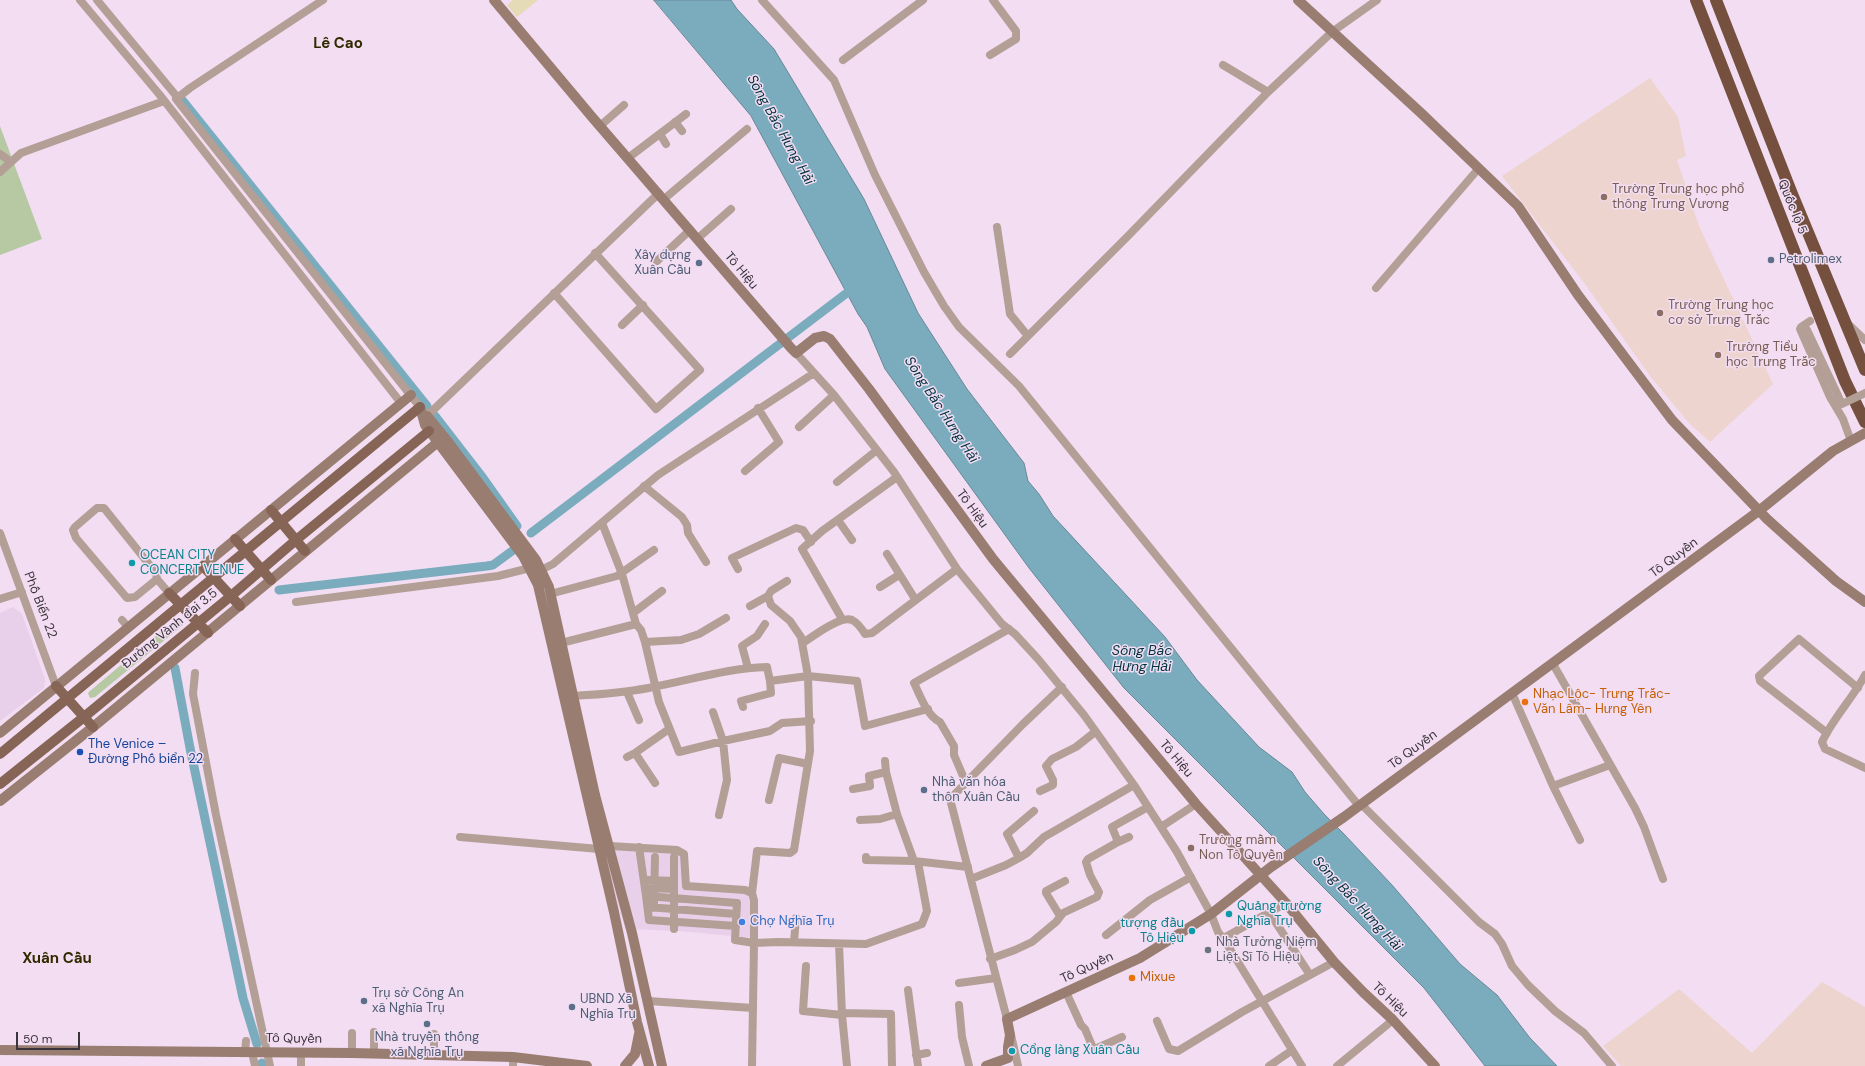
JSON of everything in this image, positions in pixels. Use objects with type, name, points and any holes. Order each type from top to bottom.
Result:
[{"type":"highway","name":"Quốc lộ 5","points":[[1696,0],[1845,381],[1865,422]]},
{"type":"highway","name":"Quốc lộ 5","points":[[1716,0],[1792,194],[1865,370]]},
{"type":"main road","name":"Tô Hiệu","points":[[494,0],[793,351],[815,338],[824,336],[830,339],[869,389],[993,559],[1196,804],[1286,903],[1334,962],[1393,1020],[1435,1066]]},
{"type":"main road","points":[[1298,0],[1518,206],[1578,295],[1672,420],[1768,519],[1836,582],[1865,602]]},
{"type":"main road","points":[[0,733],[56,686],[125,624],[169,593],[203,566],[411,395]]},
{"type":"main road","points":[[420,407],[422,419],[429,431],[535,570],[550,594],[561,643],[569,698],[599,847],[638,1028],[649,1066]]},
{"type":"main road","name":"Đường Vành đai 3.5","points":[[0,754],[420,407]]},
{"type":"main road","points":[[427,416],[518,534],[536,560],[535,570],[543,604],[610,846],[648,1001],[662,1066]]},
{"type":"main road","name":"Đường Vành đai 3.5","points":[[0,784],[84,717],[429,431]]},
{"type":"main road","name":"Tô Quyền","points":[[1007,1019],[1140,958],[1211,914],[1271,867],[1344,817],[1553,664],[1760,510],[1804,473],[1851,440],[1865,433]]},
{"type":"main road","points":[[0,801],[208,633],[438,442]]},
{"type":"main road","points":[[271,510],[305,551]]},
{"type":"main road","points":[[236,539],[271,580]]},
{"type":"main road","points":[[203,566],[240,606]]},
{"type":"main road","points":[[169,593],[208,633]]},
{"type":"main road","points":[[56,686],[93,727]]},
{"type":"main road","points":[[599,847],[610,846]]},
{"type":"main road","points":[[633,1004],[648,1001]]},
{"type":"main road","points":[[986,1066],[1012,1057],[1008,1047],[1010,1035],[1007,1019]]},
{"type":"main road","points":[[625,1066],[635,1054],[638,1043],[638,1028]]},
{"type":"main road","name":"Tô Quyền","points":[[0,1050],[248,1048],[267,1052],[434,1055],[587,1066]]},
{"type":"street","points":[[80,0],[173,112],[401,403]]},
{"type":"street","points":[[97,0],[427,416],[596,253],[661,196],[747,129]]},
{"type":"street","points":[[173,112],[190,88],[323,0]]},
{"type":"street","points":[[762,0],[834,80],[875,175],[930,283],[959,327],[1019,386],[1360,805],[1479,922],[1495,934],[1502,944],[1512,966],[1528,985],[1555,1011],[1584,1033],[1612,1066]]},
{"type":"street","points":[[843,60],[922,0]]},
{"type":"street","points":[[990,55],[1016,39],[1016,31],[993,0]]},
{"type":"street","points":[[1010,354],[1127,238],[1268,92],[1332,32],[1377,0]]},
{"type":"street","points":[[1223,65],[1268,92]]},
{"type":"street","points":[[0,172],[21,153],[164,101]]},
{"type":"street","points":[[600,126],[624,105]]},
{"type":"street","points":[[628,158],[686,114]]},
{"type":"street","points":[[675,122],[682,132]]},
{"type":"street","points":[[660,134],[666,144]]},
{"type":"street","points":[[0,154],[8,159],[9,163]]},
{"type":"street","points":[[1376,288],[1479,168]]},
{"type":"street","points":[[697,239],[731,209]]},
{"type":"street","points":[[997,227],[1010,314],[1028,336]]},
{"type":"street","points":[[657,261],[690,230]]},
{"type":"street","points":[[554,293],[656,409],[700,370],[596,253]]},
{"type":"street","points":[[622,326],[643,305]]},
{"type":"street","points":[[1818,310],[1810,321],[1807,330],[1842,404],[1865,393]]},
{"type":"street","points":[[1843,319],[1865,340]]},
{"type":"street","points":[[1810,321],[1801,326],[1800,329],[1851,440]]},
{"type":"street","points":[[793,351],[834,395],[877,450],[897,477],[957,569],[1008,629],[1062,687],[1134,785],[1191,877],[1211,914],[1213,923],[1222,939],[1291,1051],[1302,1066]]},
{"type":"street","points":[[296,602],[490,577],[535,570],[553,564],[644,486],[758,408],[814,373]]},
{"type":"street","points":[[799,427],[834,395]]},
{"type":"street","points":[[745,471],[779,442],[758,408]]},
{"type":"street","points":[[837,482],[877,450]]},
{"type":"street","points":[[842,619],[802,549],[838,520],[897,477]]},
{"type":"street","points":[[644,486],[682,517],[688,533],[706,562]]},
{"type":"street","points":[[157,579],[135,597],[127,598],[76,538],[73,530],[97,508],[104,508],[156,573],[157,579],[169,593]]},
{"type":"street","points":[[838,520],[852,540]]},
{"type":"street","points":[[602,523],[622,574],[636,624],[641,630],[645,642],[654,687],[679,752],[770,731],[782,723],[811,721]]},
{"type":"street","points":[[738,569],[732,558],[796,528],[803,530],[811,542]]},
{"type":"street","name":"Phố Biển 22","points":[[1,532],[56,686]]},
{"type":"street","points":[[550,594],[622,574],[654,550]]},
{"type":"street","points":[[887,554],[915,599]]},
{"type":"street","points":[[803,643],[842,619],[852,620],[860,626],[865,634],[868,634],[957,569]]},
{"type":"street","points":[[880,587],[899,575]]},
{"type":"street","points":[[750,606],[768,596],[771,591],[787,582]]},
{"type":"street","points":[[633,613],[662,590]]},
{"type":"street","points":[[0,599],[22,592]]},
{"type":"street","points":[[752,1066],[754,1008],[754,900],[752,893],[757,851],[790,853],[794,850],[808,764],[811,721],[808,676],[803,643],[798,631],[790,621],[775,610],[771,605],[768,596]]},
{"type":"street","points":[[645,642],[681,640],[699,634],[726,618]]},
{"type":"street","points":[[561,643],[636,624]]},
{"type":"street","points":[[748,668],[742,646],[757,636],[765,624]]},
{"type":"street","points":[[966,783],[954,755],[954,746],[940,722],[936,720],[928,710],[914,683],[1008,629]]},
{"type":"street","points":[[1827,733],[1760,681],[1759,676],[1799,639],[1858,688]]},
{"type":"street","points":[[1553,664],[1644,827],[1663,879]]},
{"type":"street","points":[[569,698],[627,692],[748,668],[767,667],[770,681],[770,692],[741,701],[743,707]]},
{"type":"street","points":[[195,673],[193,694],[216,814],[270,1066]]},
{"type":"street","points":[[1865,675],[1822,742],[1825,749],[1865,768]]},
{"type":"street","points":[[770,681],[808,676],[857,681],[865,726],[928,710]]},
{"type":"street","points":[[1007,1019],[990,959],[950,799],[1023,724],[1062,687]]},
{"type":"street","points":[[627,692],[639,720]]},
{"type":"street","points":[[1512,694],[1553,786],[1580,840]]},
{"type":"street","points":[[713,712],[723,742],[727,780],[719,815]]},
{"type":"street","points":[[627,757],[669,729]]},
{"type":"street","points":[[1040,792],[1053,785],[1053,780],[1046,766],[1052,759],[1076,747],[1095,732]]},
{"type":"street","points":[[635,753],[655,783]]},
{"type":"street","points":[[769,800],[779,758],[808,764]]},
{"type":"street","points":[[639,847],[643,880],[650,890],[674,898],[736,903],[735,940],[754,943],[794,942],[866,944],[922,924],[927,911],[916,861],[897,814],[886,772],[885,761]]},
{"type":"street","points":[[1553,786],[1610,765]]},
{"type":"street","points":[[853,789],[870,786],[869,776],[886,772]]},
{"type":"street","points":[[971,879],[1006,865],[1019,858],[1027,853],[1044,837],[1134,785]]},
{"type":"street","points":[[1161,827],[1196,804]]},
{"type":"street","points":[[1118,842],[1112,827],[1148,807]]},
{"type":"street","points":[[1019,858],[1007,834],[1034,811]]},
{"type":"street","points":[[860,820],[880,819],[897,814]]},
{"type":"street","points":[[460,837],[599,847]]},
{"type":"street","points":[[990,959],[1032,942],[1056,922],[1066,911],[1090,901],[1098,895],[1099,892],[1090,875],[1086,862],[1088,859],[1129,837]]},
{"type":"street","points":[[610,846],[672,849],[684,854],[686,886],[690,899],[686,923]]},
{"type":"street","points":[[654,857],[650,890],[651,907],[649,920],[653,924],[674,925],[686,923],[705,923],[736,926]]},
{"type":"street","points":[[674,857],[674,925]]},
{"type":"street","points":[[866,857],[866,860],[916,861],[968,867]]},
{"type":"street","points":[[1106,935],[1150,900],[1191,877]]},
{"type":"street","points":[[1060,916],[1046,894],[1046,891],[1065,881]]},
{"type":"street","points":[[650,890],[674,885]]},
{"type":"street","points":[[686,886],[745,890],[752,893]]},
{"type":"street","points":[[705,923],[706,900]]},
{"type":"street","points":[[721,925],[722,902]]},
{"type":"street","points":[[1222,939],[1286,903]]},
{"type":"street","points":[[651,907],[736,914]]},
{"type":"street","points":[[1269,912],[1310,975]]},
{"type":"street","points":[[794,942],[796,918]]},
{"type":"street","points":[[840,944],[847,1066]]},
{"type":"street","points":[[1157,1021],[1169,1049],[1178,1051],[1261,1002],[1334,962]]},
{"type":"street","points":[[806,966],[803,1014],[891,1014],[892,1066]]},
{"type":"street","points":[[960,983],[996,978]]},
{"type":"street","points":[[908,990],[918,1066]]},
{"type":"street","points":[[1066,992],[1081,1025],[1086,1029],[1093,1048],[1095,1049],[1122,1037]]},
{"type":"street","points":[[648,1001],[754,1008]]},
{"type":"street","points":[[959,1005],[962,1037],[969,1066]]},
{"type":"street","points":[[1337,1066],[1393,1020]]},
{"type":"street","points":[[374,1032],[374,1053]]},
{"type":"street","points":[[352,1033],[352,1053]]},
{"type":"street","points":[[434,1034],[434,1055]]},
{"type":"street","points":[[248,1048],[255,1066]]},
{"type":"street","points":[[1269,1066],[1291,1051]]},
{"type":"street","points":[[302,1052],[302,1066]]},
{"type":"street","points":[[916,1055],[927,1053]]},
{"type":"street","points":[[1012,1057],[1018,1066]]},
{"type":"shaded area","points":[[1650,78],[1678,117],[1686,156],[1677,160],[1699,226],[1773,384],[1710,442],[1689,423],[1650,376],[1585,284],[1502,176]]},
{"type":"shaded area","points":[[13,607],[22,614],[45,679],[44,688],[0,721],[0,613]]},
{"type":"shaded area","points":[[610,846],[684,854],[686,886],[750,891],[753,938],[679,931],[625,929],[602,851]]},
{"type":"shaded area","points":[[1822,982],[1865,1007],[1865,1066],[1621,1066],[1603,1046],[1679,989],[1752,1053]]},
{"type":"green space","points":[[0,126],[42,239],[0,255]]},
{"type":"green space","points":[[177,618],[180,618],[183,625],[95,697],[90,698],[88,693],[90,691]]},
{"type":"sand","points":[[513,0],[538,0],[517,17],[507,5]]},
{"type":"water","name":"Sông Bắc Hưng Hải","points":[[654,0],[731,0],[737,9],[774,49],[864,199],[918,313],[967,389],[1024,463],[1028,481],[1039,494],[1053,516],[1165,637],[1197,680],[1259,747],[1292,772],[1305,792],[1324,814],[1392,885],[1460,964],[1497,995],[1530,1038],[1557,1066],[1485,1066],[1424,988],[1124,688],[1029,568],[885,369],[867,327],[858,314],[751,116]]},
{"type":"waterway","points":[[183,101],[427,406]]},
{"type":"waterway","points":[[531,533],[856,286]]},
{"type":"waterway","points":[[435,416],[483,478],[517,526]]},
{"type":"waterway","points":[[279,590],[493,565],[512,551]]},
{"type":"waterway","points":[[175,668],[190,748],[243,998],[257,1044]]},
{"type":"place","name":"Trường Trung học phổ thông Trưng Vương","points":[[1604,197]]},
{"type":"place","name":"Petrolimex","points":[[1771,260]]},
{"type":"place","name":"Xây dựng Xuân Cầu","points":[[699,263]]},
{"type":"place","name":"Trường Trung học cơ sở Trưng Trắc","points":[[1660,313]]},
{"type":"place","name":"Trường Tiểu học Trưng Trắc","points":[[1718,355]]},
{"type":"place","name":"OCEAN CITY CONCERT VENUE","points":[[132,563]]},
{"type":"place","name":"Nhạc Lộc- Trưng Trắc- Văn Lâm- Hưng Yên","points":[[1525,702]]},
{"type":"place","name":"The Venice – Đường Phố biển 22","points":[[80,752]]},
{"type":"place","name":"Nhà văn hóa thôn Xuân Cầu","points":[[924,790]]},
{"type":"place","name":"Trường mầm Non Tô Quyền","points":[[1191,848]]},
{"type":"place","name":"Quảng trường Nghĩa Trụ","points":[[1229,914]]},
{"type":"place","name":"Chợ Nghĩa Trụ","points":[[742,922]]},
{"type":"place","name":"tượng đầu Tô Hiệu","points":[[1192,931]]},
{"type":"place","name":"Nhà Tưởng Niệm Liệt Sĩ Tô Hiệu","points":[[1208,950]]},
{"type":"place","name":"Mixue","points":[[1132,978]]},
{"type":"place","name":"Trụ sở Công An xã Nghĩa Trụ","points":[[364,1001]]},
{"type":"place","name":"UBND Xã Nghĩa Trụ","points":[[572,1007]]},
{"type":"place","name":"Nhà truyền thống xã Nghĩa Trụ","points":[[427,1024]]},
{"type":"place","name":"Cổng làng Xuân Cầu","points":[[1012,1051]]},
{"type":"district","name":"Lê Cao","points":[[338,44]]},
{"type":"district","name":"Xuân Cầu","points":[[57,959]]}]
